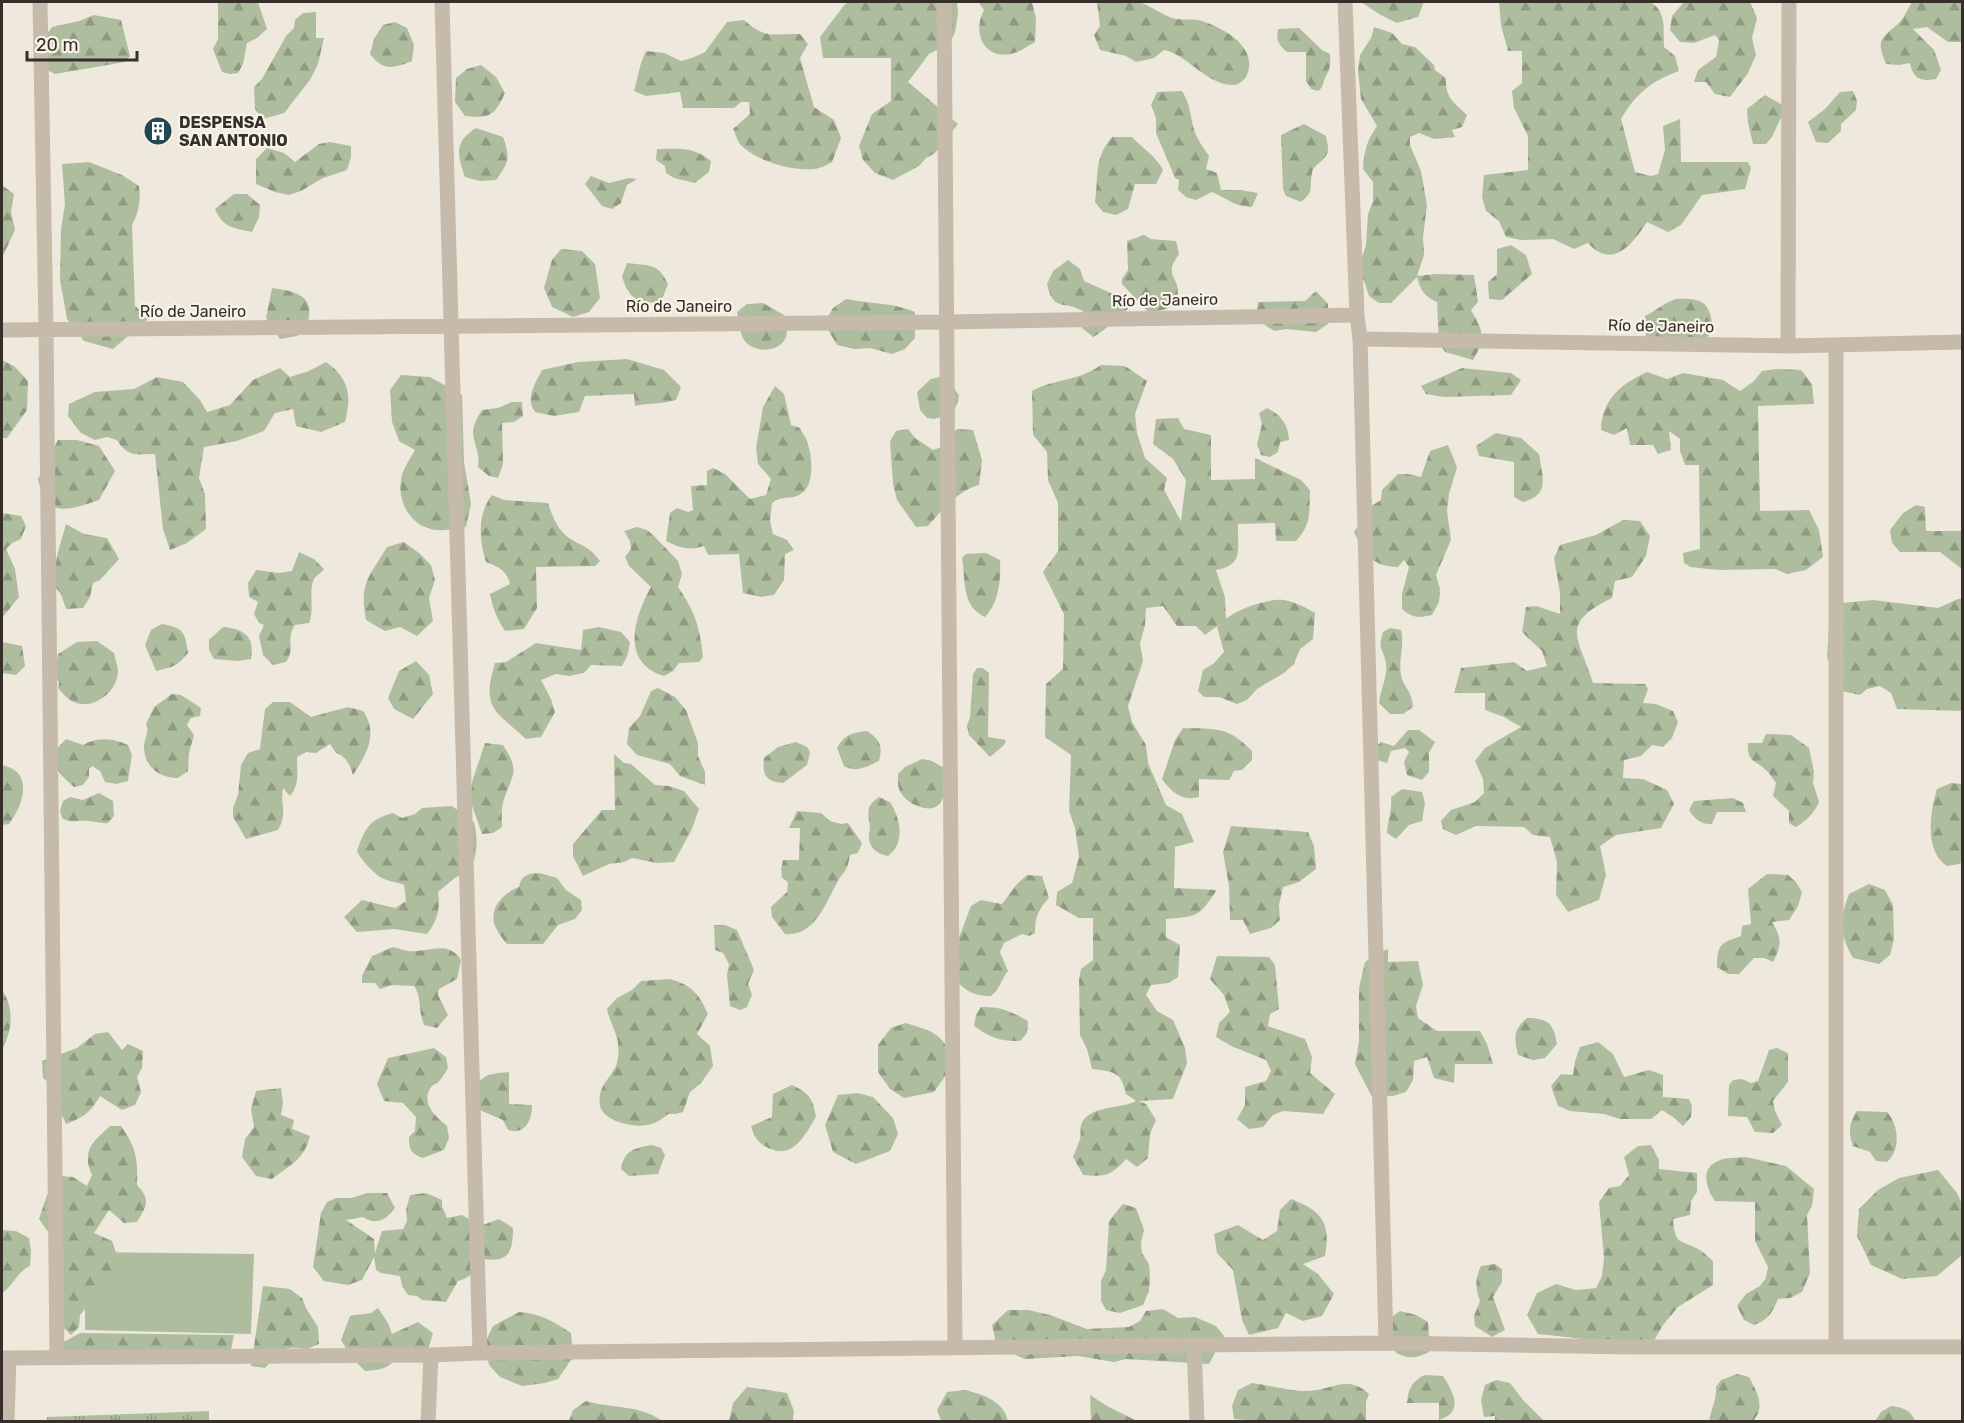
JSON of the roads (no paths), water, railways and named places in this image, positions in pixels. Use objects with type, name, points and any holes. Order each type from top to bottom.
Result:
[{"type":"street","points":[[40,2],[46,329],[57,1359]]},
{"type":"street","points":[[442,2],[453,326],[480,1353]]},
{"type":"street","points":[[944,2],[955,1347]]},
{"type":"street","points":[[1345,2],[1357,315],[1360,339],[1386,1343]]},
{"type":"street","points":[[1788,346],[1790,2]]},
{"type":"street","name":"Río de Janeiro","points":[[2,330],[947,322],[1357,315]]},
{"type":"street","name":"Río de Janeiro","points":[[1360,339],[1788,346],[1962,342]]},
{"type":"street","points":[[1836,346],[1836,1347]]},
{"type":"street","points":[[7,1422],[5,1358],[431,1356],[480,1353],[1386,1343],[1632,1347],[1962,1347]]},
{"type":"street","points":[[1194,1346],[1197,1422]]},
{"type":"street","points":[[428,1422],[431,1356]]},
{"type":"place","name":"DESPENSA SAN ANTONIO","points":[[158,131]]}]
